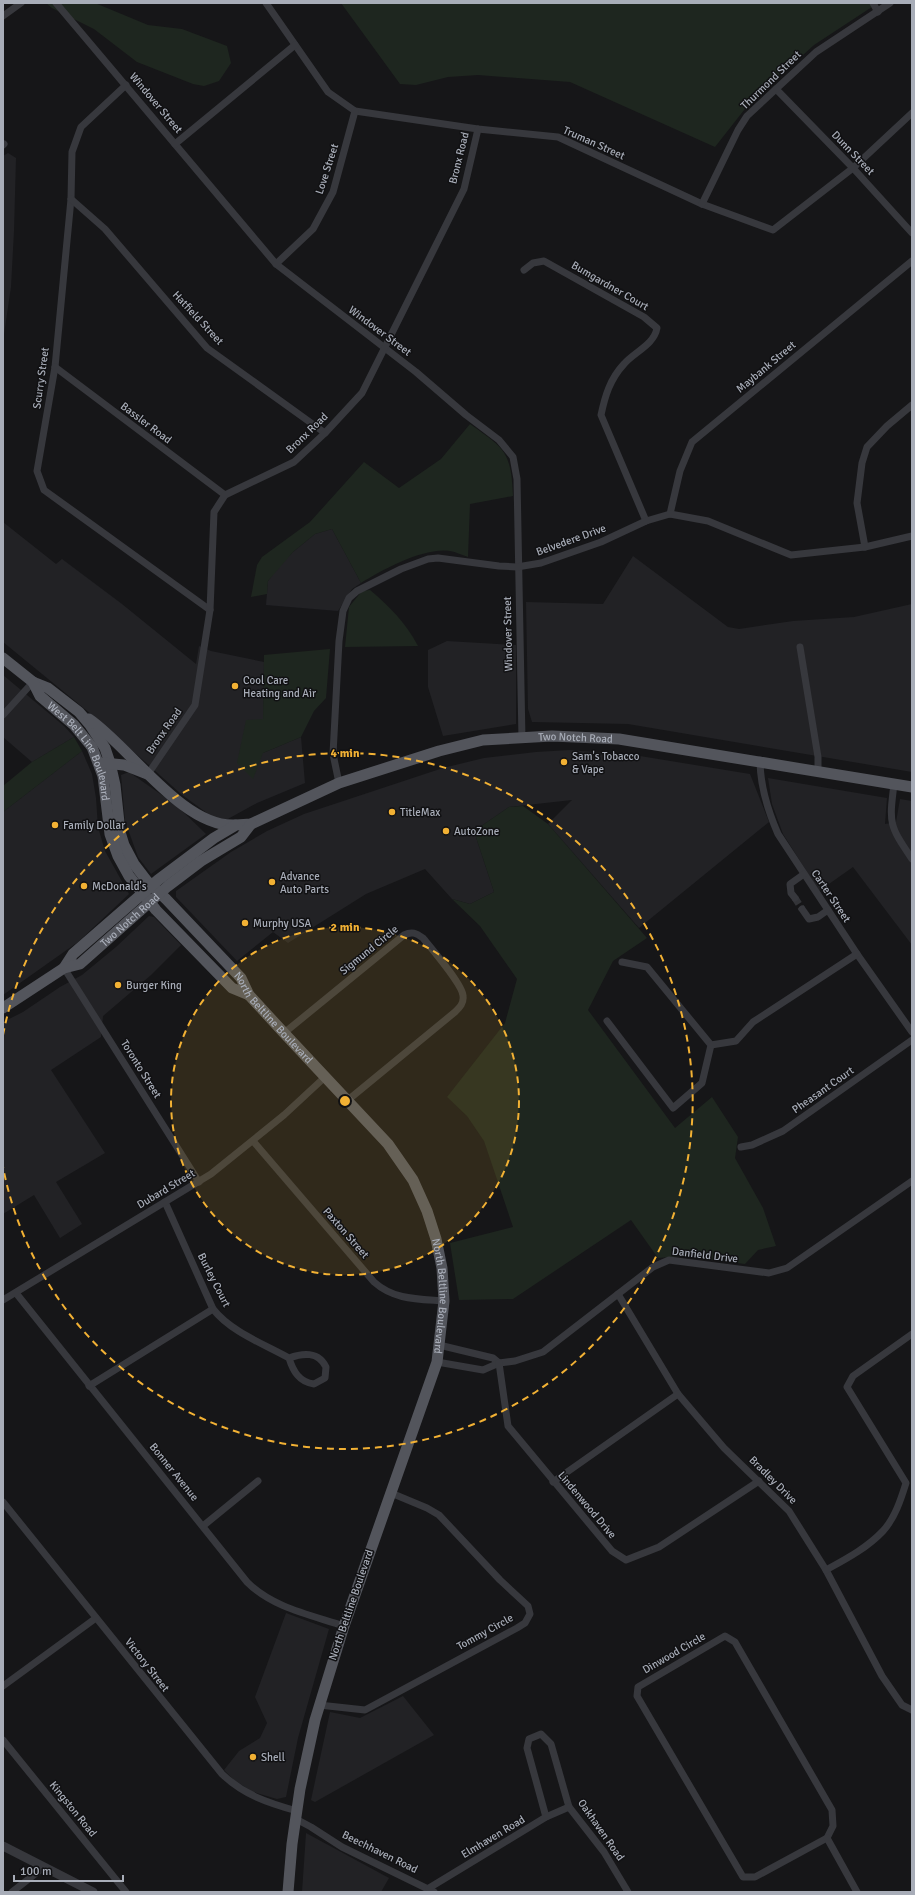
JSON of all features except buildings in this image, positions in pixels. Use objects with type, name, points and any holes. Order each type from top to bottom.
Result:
[{"type":"main road","name":"West Belt Line Boulevard","points":[[3,658],[33,682],[48,688],[79,712],[90,725],[101,741],[105,763],[104,781],[107,817],[112,841],[124,868],[139,895],[153,906],[232,988],[249,995]]},
{"type":"main road","name":"West Belt Line Boulevard","points":[[33,682],[40,696],[74,725],[105,763],[115,785],[117,816],[122,839],[130,858],[149,883]]},
{"type":"main road","points":[[79,712],[105,731],[138,762],[148,774],[196,815],[214,838]]},
{"type":"main road","name":"Two Notch Road","points":[[64,968],[73,954],[139,895],[149,883],[214,838],[236,825],[251,824],[340,783],[439,751],[483,740],[522,739],[552,736],[603,737],[640,741],[760,760],[818,772],[912,787]]},
{"type":"main road","points":[[105,763],[124,765],[148,774]]},
{"type":"main road","points":[[196,815],[216,823],[236,825]]},
{"type":"main road","name":"Two Notch Road","points":[[3,1008],[64,968],[80,964],[153,906],[164,890],[201,861],[241,837],[251,824]]},
{"type":"main road","name":"North Beltline Boulevard","points":[[149,883],[164,890],[241,978],[249,995],[391,1148],[406,1168],[420,1195],[436,1239],[442,1268],[444,1300],[437,1362],[344,1626],[319,1705],[305,1759],[296,1815],[288,1892]]},
{"type":"street","points":[[3,16],[21,3]]},
{"type":"street","name":"Windover Street","points":[[56,3],[276,264],[416,372],[466,415],[499,440],[510,452],[517,479],[517,567],[522,739]]},
{"type":"street","name":"Truman Street","points":[[266,3],[328,92],[356,111],[478,129],[558,137],[702,204],[773,230],[853,168],[912,113]]},
{"type":"street","points":[[874,3],[878,12]]},
{"type":"street","name":"Thurmond Street","points":[[702,204],[738,130],[747,116],[820,49],[890,3]]},
{"type":"street","points":[[175,144],[295,45]]},
{"type":"street","name":"Scurry Street","points":[[126,85],[81,127],[72,152],[71,199],[55,367],[37,471],[44,490],[210,610]]},
{"type":"street","name":"Dunn Street","points":[[776,89],[853,168],[912,233]]},
{"type":"street","name":"Love Street","points":[[276,264],[313,229],[333,192],[356,111]]},
{"type":"street","name":"Bronx Road","points":[[148,774],[196,705],[210,610],[214,512],[225,495],[294,462],[325,433],[362,393],[464,190],[478,129]]},
{"type":"street","name":"Hatfield Street","points":[[71,199],[105,230],[207,348],[325,433]]},
{"type":"street","name":"Bumgardner Court","points":[[524,270],[533,263],[544,261],[638,313],[657,328],[656,336],[624,363],[613,378],[604,399],[601,415],[646,521]]},
{"type":"street","name":"Maybank Street","points":[[670,514],[680,471],[692,442],[912,261]]},
{"type":"street","name":"Bassler Road","points":[[55,367],[225,495]]},
{"type":"street","points":[[865,547],[857,503],[862,463],[867,447],[887,426],[912,405]]},
{"type":"street","name":"Belvedere Drive","points":[[340,783],[333,754],[339,641],[343,611],[350,598],[357,591],[371,583],[428,559],[444,558],[499,566],[517,567],[552,560],[601,542],[646,521],[670,514],[708,520],[791,555],[865,547],[912,536]]},
{"type":"street","points":[[800,647],[818,757],[818,772]]},
{"type":"street","points":[[3,715],[33,682]]},
{"type":"street","name":"Carter Street","points":[[760,760],[760,774],[770,814],[778,834],[857,954],[912,1032]]},
{"type":"street","points":[[894,784],[890,815],[893,830],[912,859]]},
{"type":"street","points":[[795,898],[791,893],[790,884],[804,874]]},
{"type":"street","points":[[802,909],[809,919],[818,917],[828,910]]},
{"type":"street","name":"Sigmund Circle","points":[[284,1033],[404,935],[409,932],[414,932],[423,938],[460,987],[464,997],[463,1002],[455,1012],[348,1100]]},
{"type":"street","points":[[711,1045],[736,1041],[753,1022],[857,954]]},
{"type":"street","points":[[622,962],[647,967],[711,1045]]},
{"type":"street","name":"Toronto Street","points":[[64,968],[199,1182]]},
{"type":"street","points":[[607,1021],[673,1108],[702,1083],[711,1045]]},
{"type":"street","name":"Pheasant Court","points":[[740,1146],[752,1145],[783,1131],[912,1040]]},
{"type":"street","name":"Dubard Street","points":[[3,1300],[199,1182],[253,1141],[325,1077]]},
{"type":"street","name":"Paxton Street","points":[[253,1141],[374,1282],[382,1289],[405,1298],[444,1300]]},
{"type":"street","name":"Danfield Drive","points":[[437,1362],[483,1370],[499,1363],[516,1361],[542,1352],[653,1267],[669,1260],[769,1273],[787,1268],[912,1181]]},
{"type":"street","name":"Burley Court","points":[[165,1202],[214,1309],[228,1323],[289,1358]]},
{"type":"street","name":"Bonner Avenue","points":[[16,1293],[241,1575],[260,1594],[275,1603],[344,1626]]},
{"type":"street","name":"Bradley Drive","points":[[618,1294],[678,1394],[724,1448],[760,1481],[789,1511],[826,1570],[882,1676],[902,1705],[912,1710]]},
{"type":"street","points":[[89,1386],[214,1309]]},
{"type":"street","points":[[826,1570],[857,1553],[884,1530],[897,1508],[909,1481],[847,1387],[853,1376],[912,1334]]},
{"type":"street","points":[[439,1345],[493,1358],[499,1363]]},
{"type":"street","points":[[307,1354],[317,1357],[324,1363],[326,1375],[318,1383],[314,1384],[304,1381],[293,1370],[289,1358],[307,1354]]},
{"type":"street","name":"Lindenwood Drive","points":[[499,1363],[508,1426],[553,1482],[612,1551],[626,1560],[659,1547],[760,1481]]},
{"type":"street","points":[[553,1482],[678,1394]]},
{"type":"street","points":[[203,1526],[258,1481]]},
{"type":"street","name":"Tommy Circle","points":[[319,1705],[365,1710],[518,1628],[524,1623],[530,1614],[528,1606],[500,1580],[439,1515],[391,1493]]},
{"type":"street","name":"Victory Street","points":[[3,1502],[222,1774],[237,1788],[251,1796],[296,1815]]},
{"type":"street","points":[[3,1686],[96,1618]]},
{"type":"street","name":"Dinwood Circle","points":[[725,1636],[735,1642],[832,1810],[833,1826],[827,1838],[755,1877],[743,1877],[637,1696],[638,1687],[725,1636]]},
{"type":"street","name":"Oakhaven Road","points":[[546,1817],[527,1748],[530,1739],[540,1734],[551,1744],[569,1807],[604,1852],[628,1892]]},
{"type":"street","name":"Kingston Road","points":[[3,1740],[126,1892]]},
{"type":"street","name":"Elmhaven Road","points":[[432,1890],[546,1817],[569,1807]]},
{"type":"street","name":"Beechhaven Road","points":[[296,1815],[342,1848],[432,1890]]},
{"type":"street","points":[[827,1838],[857,1892]]},
{"type":"street","points":[[3,1846],[93,1892]]},
{"type":"street","points":[[12,1892],[44,1867]]},
{"type":"shaded area","points":[[46,3],[95,3],[148,25],[182,29],[227,46],[231,63],[219,81],[204,86],[193,84],[137,62],[94,29],[52,8]]},
{"type":"shaded area","points":[[341,3],[878,3],[814,45],[748,105],[715,147],[570,82],[478,75],[448,77],[416,85],[400,84]]},
{"type":"shaded area","points":[[8,153],[16,158],[11,287],[3,341],[3,156]]},
{"type":"shaded area","points":[[470,424],[491,439],[504,452],[510,469],[513,496],[470,504],[468,557],[450,551],[428,552],[392,566],[361,583],[332,529],[315,534],[293,552],[268,581],[267,594],[251,597],[257,565],[262,557],[310,522],[364,462],[399,488],[441,459]]},
{"type":"shaded area","points":[[3,522],[56,564],[62,559],[122,604],[196,664],[199,646],[211,651],[264,662],[263,753],[301,737],[305,783],[257,803],[226,820],[215,819],[181,794],[97,719],[3,642]]},
{"type":"shaded area","points":[[332,529],[361,583],[352,589],[338,611],[266,605],[268,581],[278,567],[293,552],[315,534]]},
{"type":"shaded area","points":[[633,556],[728,627],[739,629],[793,621],[854,617],[912,604],[912,772],[628,724],[532,722],[528,709],[526,602],[603,604]]},
{"type":"shaded area","points":[[370,590],[397,616],[418,646],[345,647],[349,607],[362,591]]},
{"type":"shaded area","points":[[447,641],[516,645],[516,724],[443,736],[428,687],[428,650]]},
{"type":"shaded area","points":[[330,649],[326,698],[314,711],[301,737],[263,753],[253,779],[237,763],[246,720],[263,719],[264,655]]},
{"type":"shaded area","points":[[3,675],[64,726],[74,737],[32,762],[3,737]]},
{"type":"shaded area","points":[[74,737],[82,751],[3,812],[3,786],[32,762]]},
{"type":"shaded area","points":[[570,750],[640,756],[750,774],[769,822],[639,928],[548,824],[572,800],[509,807],[474,831],[494,892],[470,904],[452,899],[425,869],[366,894],[288,943],[273,932],[237,961],[176,897],[176,891],[231,852],[267,831],[304,814],[443,768],[484,758]]},
{"type":"shaded area","points":[[82,751],[92,774],[96,798],[98,827],[105,851],[129,894],[78,942],[3,995],[3,812]]},
{"type":"shaded area","points":[[129,772],[176,805],[206,834],[151,874],[138,857],[125,821],[121,775]]},
{"type":"shaded area","points":[[768,778],[887,798],[885,824],[896,822],[900,799],[912,801],[912,945],[853,867],[819,891],[783,834],[772,804]]},
{"type":"shaded area","points":[[523,806],[548,824],[647,938],[613,961],[588,1010],[675,1128],[712,1097],[738,1137],[735,1158],[763,1208],[776,1246],[758,1250],[745,1264],[682,1256],[658,1258],[631,1220],[513,1299],[459,1300],[450,1243],[513,1227],[484,1141],[467,1116],[447,1097],[505,1023],[517,979],[480,926],[452,899],[470,904],[494,892],[474,831],[509,807]]},
{"type":"shaded area","points":[[149,916],[154,917],[181,945],[151,975],[103,1016],[101,1037],[51,1070],[105,1153],[56,1182],[82,1224],[60,1238],[34,1195],[3,1214],[3,1022],[23,1012],[60,987],[82,975],[116,947]]},
{"type":"shaded area","points":[[286,1613],[329,1629],[298,1738],[286,1797],[277,1799],[253,1792],[234,1780],[224,1770],[239,1751],[260,1738],[267,1723],[255,1697]]},
{"type":"shaded area","points":[[403,1696],[434,1735],[315,1802],[311,1800],[330,1712],[360,1718]]},
{"type":"shaded area","points":[[306,1833],[389,1878],[381,1892],[302,1892]]},
{"type":"tunnel","points":[[795,898],[802,909]]},
{"type":"place","name":"Cool Care Heating and Air","points":[[235,686]]},
{"type":"place","name":"Sam's Tobacco & Vape","points":[[564,762]]},
{"type":"place","name":"TitleMax","points":[[392,812]]},
{"type":"place","name":"Family Dollar","points":[[55,825]]},
{"type":"place","name":"AutoZone","points":[[446,831]]},
{"type":"place","name":"Advance Auto Parts","points":[[272,882]]},
{"type":"place","name":"McDonald's","points":[[84,886]]},
{"type":"place","name":"Murphy USA","points":[[245,923]]},
{"type":"place","name":"Burger King","points":[[118,985]]},
{"type":"place","name":"Shell","points":[[253,1757]]}]
